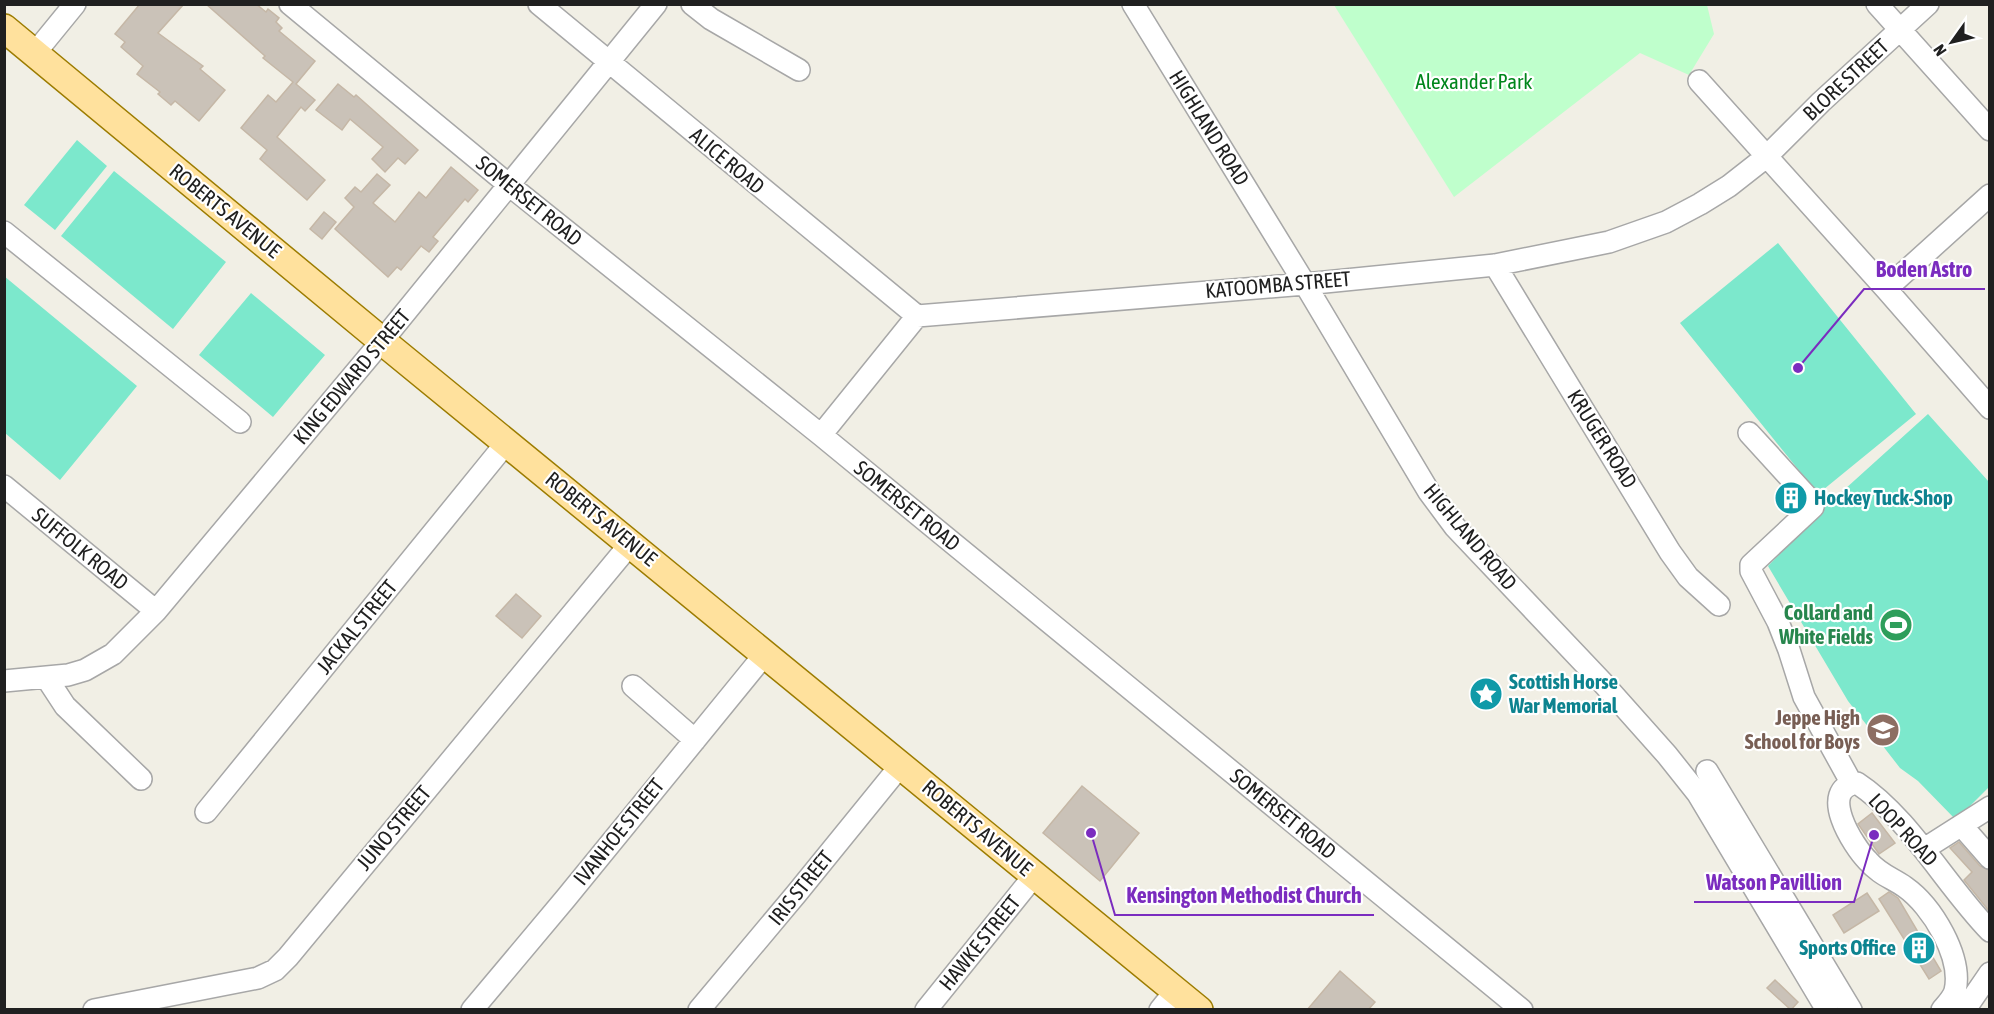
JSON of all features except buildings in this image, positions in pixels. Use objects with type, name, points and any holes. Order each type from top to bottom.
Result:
[{"type":"main road","name":"ROBERTS AVENUE","points":[[4,28],[1034,876],[1168,1000],[1199,1010]]},
{"type":"street","points":[[35,53],[75,4]]},
{"type":"street","name":"SOMERSET ROAD","points":[[290,4],[509,185],[821,435],[1522,1010]]},
{"type":"street","name":"ALICE ROAD","points":[[539,4],[917,316]]},
{"type":"street","name":"KING EDWARD STREET","points":[[4,681],[68,675],[86,670],[101,662],[156,611],[382,341],[656,4]]},
{"type":"street","points":[[692,4],[711,19],[799,70]]},
{"type":"street","name":"HIGHLAND ROAD","points":[[1133,4],[1305,284],[1428,492],[1442,511],[1522,600],[1609,690],[1667,755],[1698,794],[1827,1010]]},
{"type":"street","points":[[1877,4],[1989,130]]},
{"type":"street","name":"BLORE STREET","points":[[1766,157],[1821,102],[1928,4]]},
{"type":"street","points":[[1699,81],[1886,289],[1989,408]]},
{"type":"street","name":"KATOOMBA STREET","points":[[917,316],[1305,284],[1495,265],[1609,242],[1642,232],[1700,204],[1729,186],[1766,157]]},
{"type":"street","points":[[1886,289],[1989,195]]},
{"type":"street","points":[[4,232],[240,422]]},
{"type":"street","name":"KRUGER ROAD","points":[[1495,265],[1670,552],[1688,577],[1719,605]]},
{"type":"street","points":[[821,435],[917,316]]},
{"type":"street","points":[[1749,433],[1813,503],[1813,507],[1751,565],[1751,571],[1778,622],[1804,697],[1852,784]]},
{"type":"street","name":"JACKAL STREET","points":[[206,812],[507,442]]},
{"type":"street","name":"SUFFOLK ROAD","points":[[4,486],[156,611]]},
{"type":"street","name":"JUNO STREET","points":[[94,1010],[258,978],[275,970],[631,543]]},
{"type":"street","name":"IVANHOE STREET","points":[[472,1010],[765,654]]},
{"type":"street","points":[[46,677],[65,706],[141,779]]},
{"type":"street","points":[[633,686],[694,740]]},
{"type":"street","name":"IRIS STREET","points":[[699,1010],[798,893],[901,765]]},
{"type":"street","points":[[1707,771],[1851,1010]]},
{"type":"street","name":"LOOP ROAD","points":[[1943,1008],[1955,992],[1956,984],[1950,948],[1927,908],[1905,887],[1880,873],[1866,860],[1850,837],[1839,811],[1840,793],[1852,784],[1857,783],[1865,788],[1924,849],[1989,931]]},
{"type":"street","points":[[1924,849],[1989,807]]},
{"type":"street","points":[[1962,826],[1989,858]]},
{"type":"street","name":"HAWKE STREET","points":[[926,1010],[1034,876]]},
{"type":"street","points":[[1966,1008],[1989,973]]},
{"type":"green space","name":"Alexander Park","points":[[1334,5],[1707,5],[1714,34],[1689,75],[1640,53],[1454,197]]},
{"type":"green space","points":[[77,140],[107,166],[55,230],[24,205]]},
{"type":"green space","points":[[114,171],[226,262],[173,329],[61,236]]},
{"type":"green space","points":[[1778,243],[1916,414],[1818,494],[1680,323]]},
{"type":"green space","points":[[4,276],[137,386],[60,480],[5,433]]},
{"type":"green space","points":[[251,293],[325,355],[273,417],[199,355]]},
{"type":"green space","name":"Collard and White Fields","points":[[1928,414],[1989,482],[1989,787],[1956,820],[1918,781],[1900,768],[1848,701],[1768,566],[1824,508]]},
{"type":"place","name":"Boden Astro","points":[[1798,368]]},
{"type":"place","name":"Hockey Tuck-Shop","points":[[1791,498]]},
{"type":"place","name":"Collard and White Fields","points":[[1896,625]]},
{"type":"place","name":"Scottish Horse War Memorial","points":[[1486,694]]},
{"type":"place","name":"Jeppe High School for Boys","points":[[1883,730]]},
{"type":"place","name":"Kensington Methodist Church","points":[[1091,833]]},
{"type":"place","name":"Watson Pavillion","points":[[1874,835]]},
{"type":"place","name":"Sports Office","points":[[1919,948]]}]
